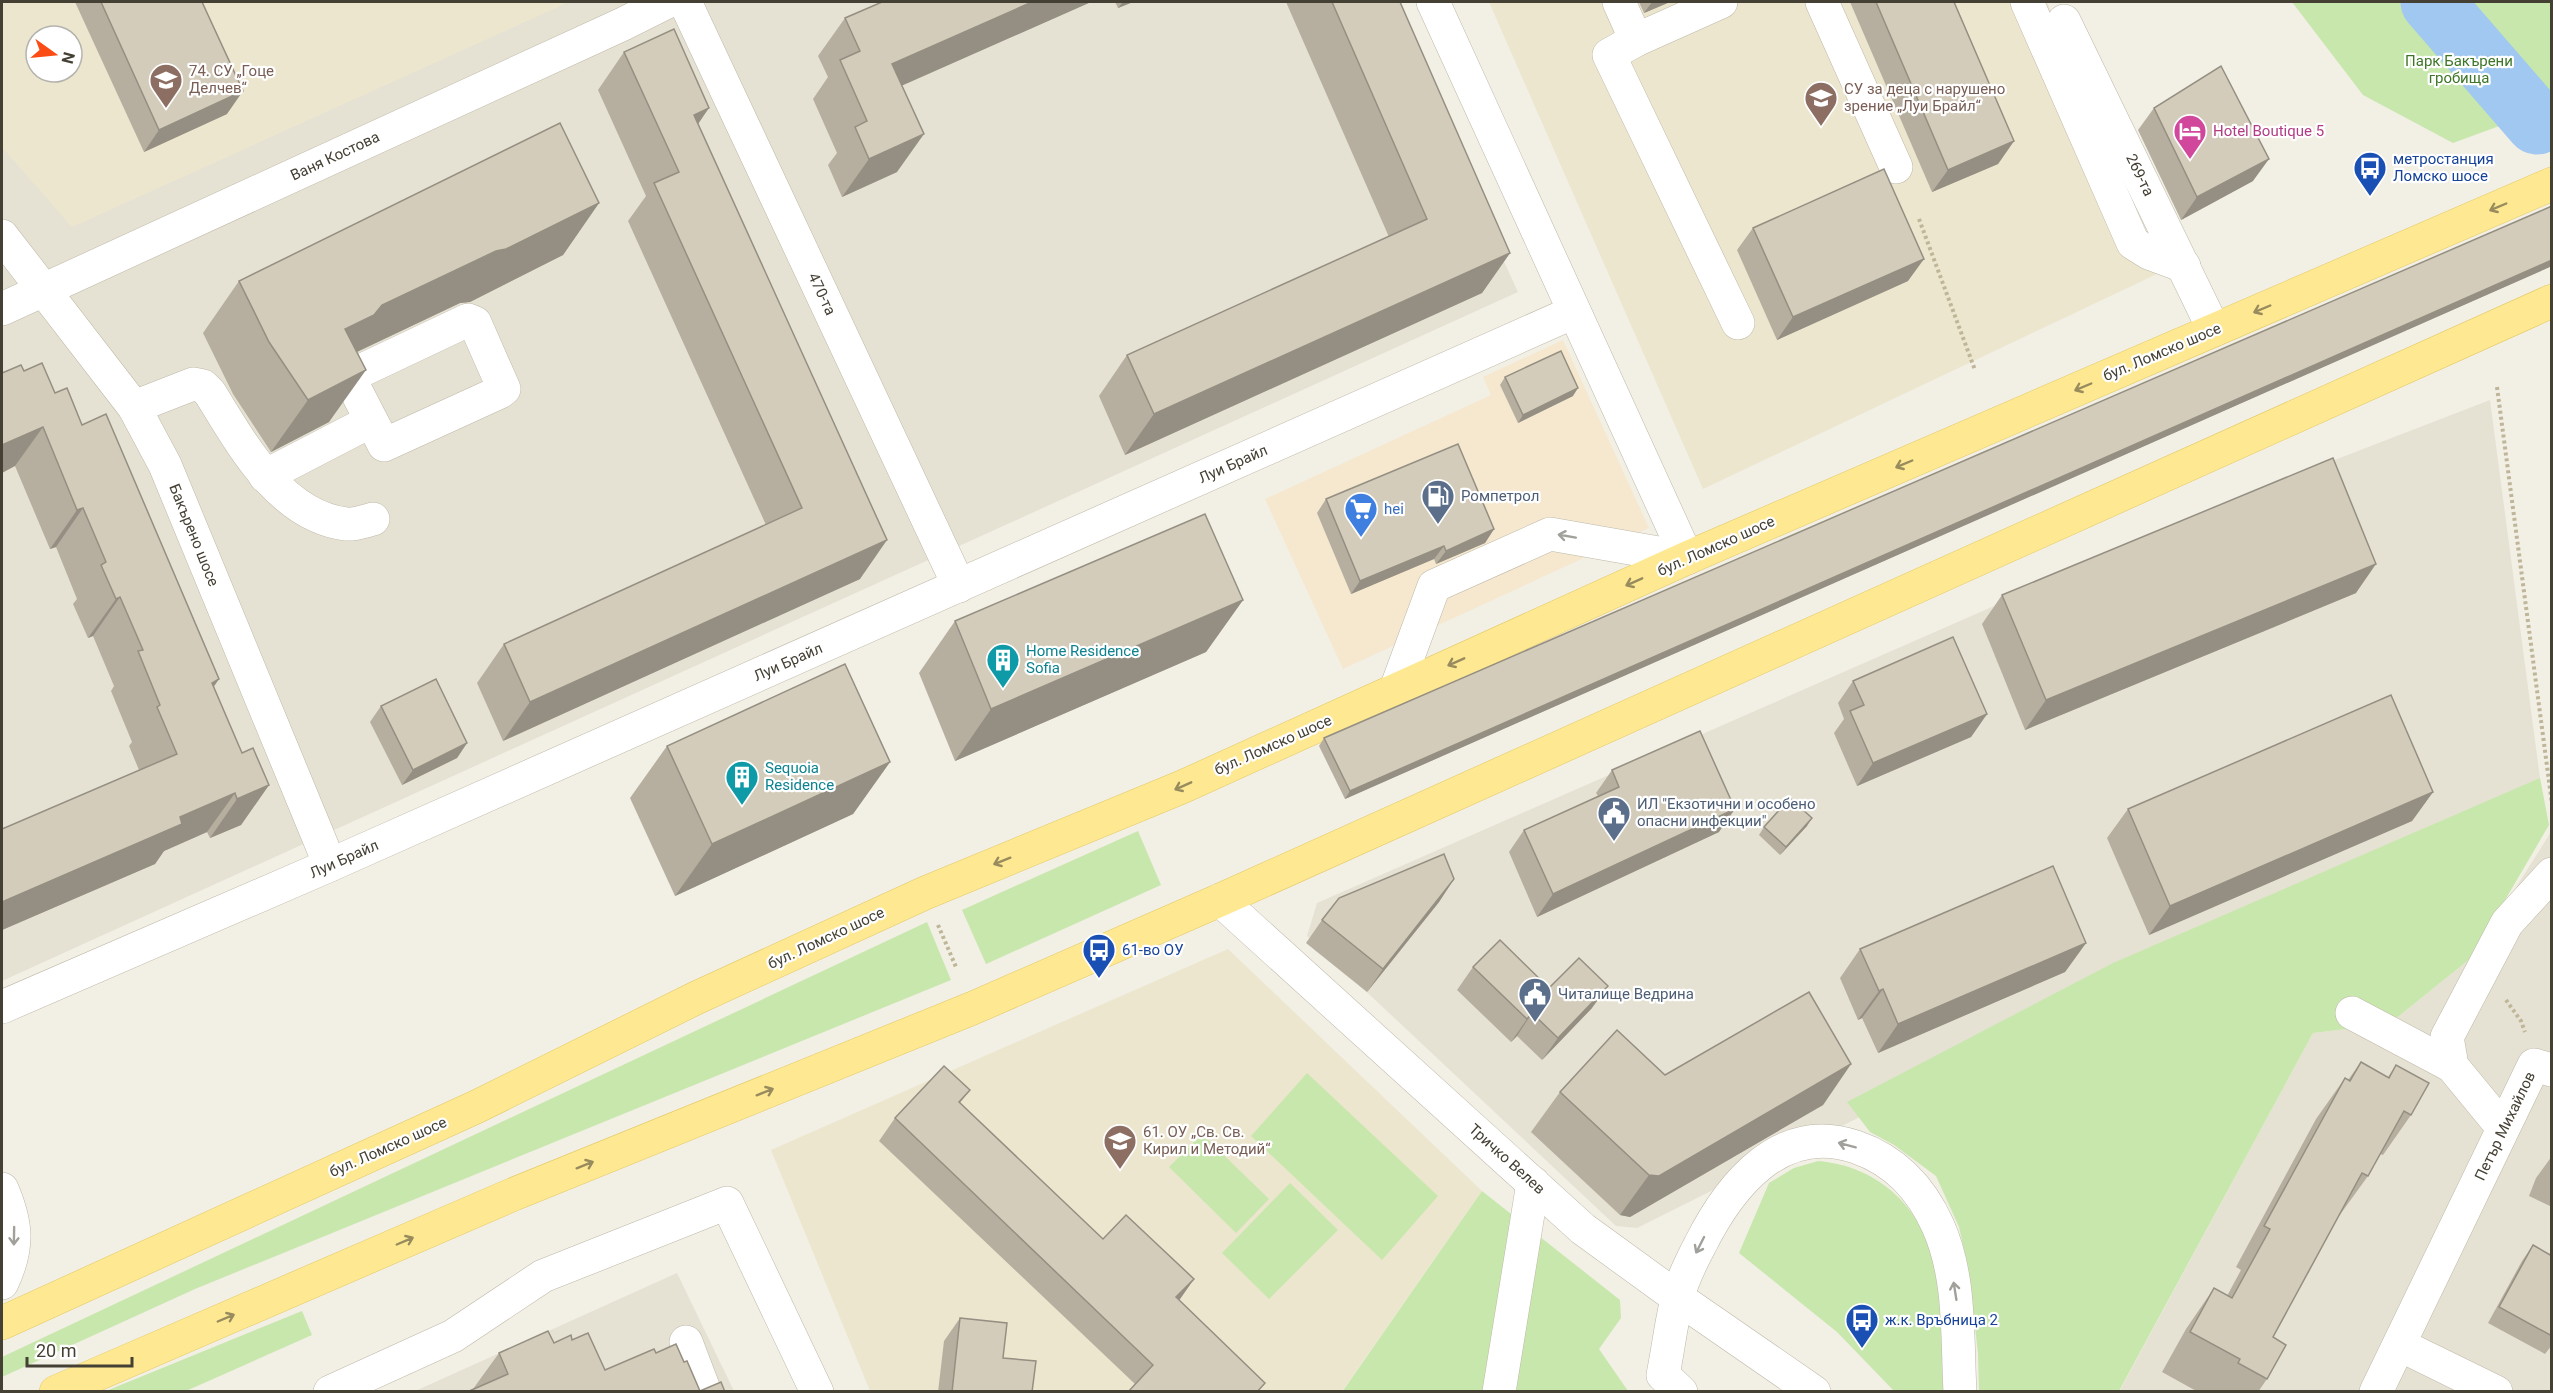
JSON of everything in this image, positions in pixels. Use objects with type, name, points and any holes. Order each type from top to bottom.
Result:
[{"type":"main road","name":"бул. Ломско шосе","points":[[2,1323],[476,1107],[696,998],[925,893],[1182,787],[1687,558],[2552,184]]},
{"type":"main road","points":[[57,1392],[514,1194],[974,1008],[1220,900],[2552,301]]},
{"type":"street","name":"Ваня Костова","points":[[2,309],[667,2]]},
{"type":"street","name":"470-та","points":[[685,2],[959,586]]},
{"type":"street","points":[[1433,2],[1687,558]]},
{"type":"street","points":[[1619,2],[1636,40]]},
{"type":"street","points":[[1721,2],[1636,40],[1609,55],[1738,323]]},
{"type":"street","points":[[1822,2],[1896,167]]},
{"type":"street","points":[[2028,2],[2133,243],[2149,253],[2184,266]]},
{"type":"street","name":"269-та","points":[[2064,21],[2214,330]]},
{"type":"street","name":"Бакърено шосе","points":[[2,236],[134,407],[165,465],[330,865]]},
{"type":"street","name":"Луи Брайл","points":[[2,1007],[330,865],[1574,312]]},
{"type":"street","points":[[472,320],[504,389],[388,444],[381,442],[371,421],[352,383],[354,374],[472,320]]},
{"type":"street","points":[[134,407],[193,384],[203,386],[265,476],[312,515],[347,524],[373,519]]},
{"type":"street","points":[[265,476],[371,421]]},
{"type":"street","points":[[1396,689],[1434,586],[1550,534],[1687,558]]},
{"type":"street","points":[[2452,1066],[2447,1037],[2507,923],[2552,874]]},
{"type":"street","name":"Тричко Велев","points":[[1220,900],[1583,1228],[1678,1298],[1814,1392]]},
{"type":"street","points":[[2352,1013],[2452,1066],[2503,1128]]},
{"type":"street","name":"Петър Михайлов","points":[[2376,1392],[2503,1128],[2543,1067]]},
{"type":"street","points":[[1681,1392],[1663,1375],[1678,1298],[1692,1261],[1723,1203],[1755,1167],[1778,1152],[1816,1141],[1842,1142],[1867,1151],[1900,1169],[1922,1194],[1939,1227],[1950,1262],[1956,1300],[1960,1392]]},
{"type":"street","points":[[1499,1392],[1533,1183]]},
{"type":"street","points":[[2,1189],[13,1214],[14,1232],[8,1269],[2,1283]]},
{"type":"street","points":[[330,1392],[453,1336],[543,1276],[727,1203],[817,1392]]},
{"type":"street","points":[[686,1342],[705,1392]]},
{"type":"street","points":[[2400,1345],[2496,1392]]},
{"type":"path","points":[[1919,219],[1975,370]]},
{"type":"path","points":[[2497,387],[2552,804]]},
{"type":"path","points":[[936,920],[956,967]]},
{"type":"path","name":"Петър Михайлов","points":[[2484,966],[2521,1021],[2543,1067]]},
{"type":"shaded area","points":[[2,2],[1385,2],[1518,292],[2,981]]},
{"type":"shaded area","name":"74. СУ „Гоце Делчев“","points":[[2,2],[569,2],[72,227],[2,147]]},
{"type":"shaded area","name":"СУ за деца с нарушено зрение „Луи Брайл“","points":[[1489,2],[2047,2],[2159,273],[1703,489]]},
{"type":"shaded area","points":[[1563,340],[1649,528],[1343,669],[1265,499],[1491,395],[1483,377]]},
{"type":"shaded area","points":[[2490,400],[2540,778],[1637,1228],[1616,1226],[1307,936],[1317,903],[2270,485]]},
{"type":"shaded area","points":[[2551,832],[2551,1391],[2119,1392],[2313,1033],[2389,1024],[2471,958]]},
{"type":"shaded area","name":"61. ОУ „Св. Св. Кирил и Методий“","points":[[1228,949],[1482,1191],[1342,1391],[870,1391],[771,1150]]},
{"type":"shaded area","points":[[677,1273],[734,1391],[413,1392]]},
{"type":"green space","name":"Парк Бакърени гробища","points":[[2292,2],[2551,2],[2551,107],[2453,143],[2363,95]]},
{"type":"green space","points":[[2540,778],[2549,825],[2471,958],[2389,1024],[2313,1033],[2119,1391],[1979,1391],[1978,1353],[1968,1267],[1959,1227],[1936,1176],[1894,1145],[1870,1132],[1847,1102],[2113,963]]},
{"type":"green space","points":[[1138,831],[1161,885],[986,964],[962,910]]},
{"type":"green space","points":[[927,922],[951,980],[195,1289],[2,1377],[2,1357]]},
{"type":"green space","points":[[1307,1073],[1438,1196],[1382,1260],[1251,1136]]},
{"type":"green space","points":[[1202,1134],[1269,1199],[1236,1233],[1169,1167]]},
{"type":"green space","points":[[1818,1161],[1861,1172],[1880,1182],[1896,1195],[1922,1229],[1938,1276],[1947,1391],[1894,1391],[1837,1332],[1739,1253],[1769,1183],[1794,1168]]},
{"type":"green space","points":[[1290,1183],[1338,1230],[1269,1299],[1222,1253]]},
{"type":"green space","points":[[1482,1191],[1620,1300],[1621,1318],[1599,1349],[1628,1391],[1342,1392]]},
{"type":"green space","points":[[302,1311],[312,1335],[186,1391],[106,1391]]},
{"type":"building","points":[[101,2],[202,2],[243,91],[159,130]]},
{"type":"building","points":[[882,2],[1032,2],[892,64],[924,134],[869,159],[855,127],[867,121],[840,60],[860,51],[845,18]]},
{"type":"building","points":[[1332,2],[1400,2],[1510,253],[1154,414],[1127,355],[1427,219]]},
{"type":"building","points":[[1876,2],[1954,2],[2014,141],[1948,170]]},
{"type":"building","points":[[674,29],[709,108],[694,115],[887,540],[530,702],[504,644],[802,508],[654,183],[679,172],[624,52]]},
{"type":"building","points":[[2221,66],[2269,159],[2197,197],[2154,108]]},
{"type":"building","points":[[560,123],[599,203],[506,249],[496,251],[382,305],[374,315],[345,329],[366,370],[308,400],[269,342],[239,281]]},
{"type":"building","points":[[1884,169],[1924,259],[1793,317],[1753,228]]},
{"type":"building","points":[[2552,206],[2552,260],[1350,791],[1324,738]]},
{"type":"building","points":[[1561,351],[1578,388],[1523,415],[1505,377]]},
{"type":"building","points":[[42,363],[55,393],[67,388],[82,425],[106,414],[219,679],[212,683],[242,753],[253,748],[269,785],[237,799],[235,793],[180,817],[182,824],[2,902],[2,829],[177,754],[157,707],[160,705],[138,651],[143,650],[120,597],[116,599],[101,565],[106,562],[83,508],[77,510],[43,427],[2,445],[2,373],[21,365],[24,371]]},
{"type":"building","points":[[1458,444],[1494,529],[1446,551],[1444,546],[1360,581],[1326,499]]},
{"type":"building","points":[[2333,458],[2376,564],[2046,700],[2002,595]]},
{"type":"building","points":[[1205,514],[1243,600],[991,709],[955,621]]},
{"type":"building","points":[[1953,637],[1987,714],[1873,763],[1850,711],[1864,705],[1853,681]]},
{"type":"building","points":[[845,664],[890,762],[712,844],[667,746]]},
{"type":"building","points":[[436,679],[467,743],[413,770],[381,706]]},
{"type":"building","points":[[2391,695],[2433,792],[2170,906],[2128,809]]},
{"type":"building","name":"ИЛ \"Екзотични и особено опасни инфекции\"","points":[[1700,731],[1735,809],[1553,894],[1524,830],[1619,787],[1612,770]]},
{"type":"building","points":[[1790,798],[1812,818],[1786,847],[1764,827]]},
{"type":"building","points":[[1444,854],[1454,879],[1383,969],[1322,920],[1339,898]]},
{"type":"building","points":[[2053,866],[2086,943],[1898,1024],[1883,989],[1879,991],[1860,949]]},
{"type":"building","points":[[1500,940],[1549,988],[1579,958],[1608,986],[1558,1038],[1532,1013],[1527,1019],[1473,967]]},
{"type":"building","points":[[1809,992],[1851,1064],[1659,1176],[1649,1175],[1560,1092],[1617,1030],[1665,1075]]},
{"type":"building","points":[[2361,1062],[2389,1078],[2396,1065],[2429,1083],[2411,1115],[2404,1111],[2368,1176],[2362,1173],[2273,1337],[2286,1345],[2267,1379],[2238,1363],[2240,1359],[2190,1332],[2214,1288],[2232,1298],[2270,1229],[2264,1226],[2345,1078],[2350,1081]]},
{"type":"building","points":[[944,1066],[970,1090],[959,1102],[1103,1239],[1126,1215],[1194,1279],[1176,1297],[1265,1383],[1257,1392],[1128,1392],[1153,1365],[895,1118]]},
{"type":"building","points":[[2533,1245],[2552,1256],[2552,1336],[2499,1307]]},
{"type":"building","points":[[960,1318],[1007,1323],[1003,1358],[1036,1361],[1032,1392],[952,1392]]},
{"type":"building","points":[[548,1331],[554,1343],[571,1335],[572,1340],[588,1333],[605,1370],[654,1349],[656,1353],[676,1344],[684,1362],[687,1361],[700,1391],[721,1382],[725,1392],[467,1392],[508,1374],[499,1353]]},
{"type":"waterway","points":[[2432,2],[2537,123]]},
{"type":"place","name":"74. СУ „Гоце Делчев“","points":[[166,109]]},
{"type":"place","name":"СУ за деца с нарушено зрение „Луи Брайл“","points":[[1821,127]]},
{"type":"place","name":"Hotel Boutique 5","points":[[2190,160]]},
{"type":"place","name":"метростанция Ломско шосе","points":[[2370,197]]},
{"type":"place","name":"Ромпетрол","points":[[1438,525]]},
{"type":"place","name":"hei","points":[[1361,538]]},
{"type":"place","name":"Home Residence Sofia","points":[[1003,689]]},
{"type":"place","name":"Sequoia Residence","points":[[742,806]]},
{"type":"place","name":"ИЛ \"Екзотични и особено опасни инфекции\"","points":[[1614,842]]},
{"type":"place","name":"61-во ОУ","points":[[1099,979]]},
{"type":"place","name":"Читалище Ведрина","points":[[1535,1023]]},
{"type":"place","name":"61. ОУ „Св. Св. Кирил и Методий“","points":[[1120,1170]]},
{"type":"place","name":"ж.к. Връбница 2","points":[[1862,1349]]}]
